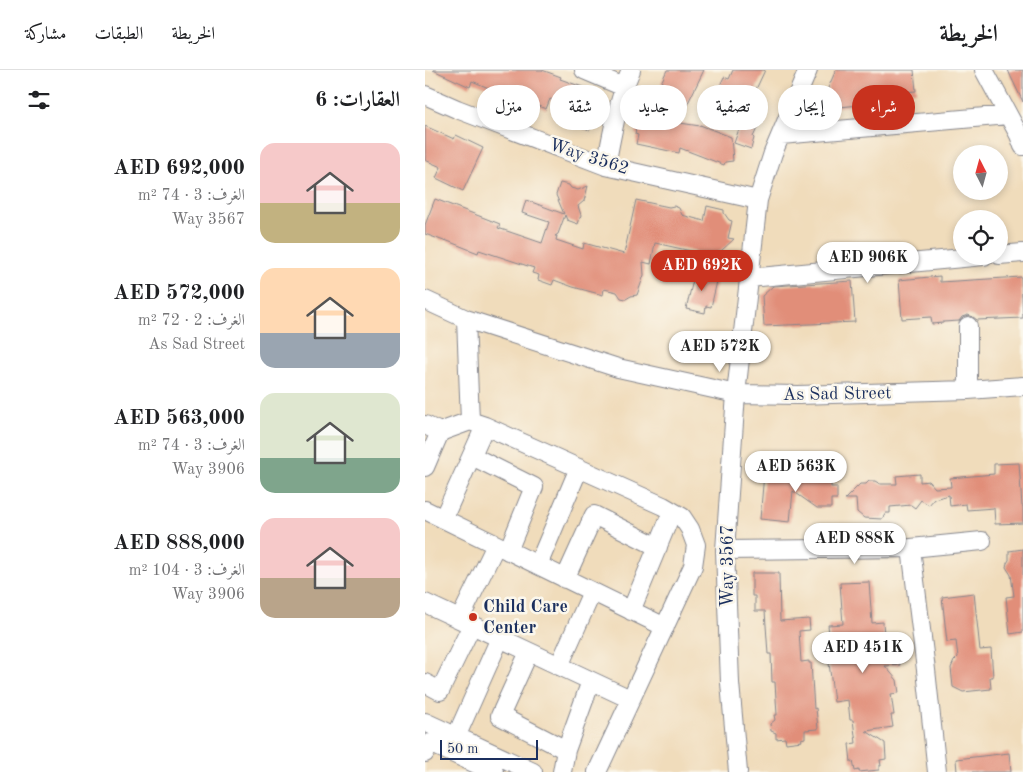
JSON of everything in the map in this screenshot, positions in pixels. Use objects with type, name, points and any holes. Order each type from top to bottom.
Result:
[{"type":"street","points":[[584,70],[620,85]]},
{"type":"street","points":[[625,85],[631,70]]},
{"type":"street","name":"Way 3567","points":[[739,772],[731,683],[725,550],[736,394],[758,200],[773,153],[808,70]]},
{"type":"street","points":[[984,70],[1021,138]]},
{"type":"street","name":"Way 3562","points":[[425,95],[606,166],[758,200]]},
{"type":"street","points":[[606,166],[620,101]]},
{"type":"street","points":[[781,135],[1008,115]]},
{"type":"street","points":[[1008,254],[1023,253]]},
{"type":"street","points":[[749,278],[953,259]]},
{"type":"street","name":"As Sad Street","points":[[425,300],[467,319],[618,368],[736,394],[798,396],[968,390],[1023,386]]},
{"type":"street","points":[[443,519],[472,456],[478,423],[467,319]]},
{"type":"street","points":[[968,326],[968,390]]},
{"type":"street","points":[[425,467],[432,428],[478,423],[663,506],[682,518],[690,529],[695,544],[693,566],[597,772]]},
{"type":"street","points":[[425,683],[440,691],[466,622],[534,487],[472,456]]},
{"type":"street","points":[[538,565],[579,468]]},
{"type":"street","points":[[425,510],[665,627]]},
{"type":"street","points":[[631,611],[672,512]]},
{"type":"street","points":[[565,579],[594,515],[658,546]]},
{"type":"street","points":[[725,550],[911,548],[982,542]]},
{"type":"street","points":[[911,548],[937,772]]},
{"type":"street","points":[[559,666],[592,592]]},
{"type":"street","points":[[425,602],[631,699]]},
{"type":"street","points":[[456,737],[500,638]]},
{"type":"street","points":[[529,652],[500,716],[566,750]]},
{"type":"street","points":[[562,772],[566,750],[591,681]]},
{"type":"street","points":[[425,722],[533,772]]},
{"type":"street","points":[[425,753],[430,743],[494,772]]},
{"type":"building","points":[[433,70],[542,70],[577,85],[550,85],[550,99],[546,109],[540,107],[540,85],[482,85],[472,81],[470,87]]},
{"type":"building","points":[[667,70],[704,70],[687,105],[687,85],[665,85],[661,83]]},
{"type":"building","points":[[733,70],[765,70],[758,85],[720,85],[724,77],[729,79]]},
{"type":"building","points":[[836,70],[914,70],[916,91],[915,85],[852,85],[852,106],[842,107],[842,85],[829,85]]},
{"type":"building","points":[[1008,70],[1023,70],[1023,102],[1011,77]]},
{"type":"building","points":[[687,124],[697,126],[697,130],[713,130],[731,137],[733,161],[725,162],[724,165],[680,148],[679,153],[636,144],[638,135],[635,134],[636,130],[687,130]]},
{"type":"building","points":[[425,126],[454,139],[456,135],[483,148],[463,191],[436,178],[441,167],[425,160]]},
{"type":"building","points":[[739,130],[756,130],[751,149],[734,143]]},
{"type":"building","points":[[560,183],[578,190],[588,186],[584,201],[578,206],[581,215],[578,224],[567,220],[565,215],[558,234],[555,236],[557,236],[556,240],[583,249],[584,243],[624,254],[636,200],[669,207],[674,206],[679,208],[682,215],[704,221],[707,206],[724,210],[729,220],[732,221],[728,238],[734,239],[721,251],[715,253],[714,256],[655,243],[651,264],[643,262],[644,275],[637,295],[626,299],[621,298],[617,292],[604,289],[603,295],[554,280],[552,285],[538,280],[539,275],[532,273],[534,268],[479,250],[478,253],[425,234],[425,225],[435,199],[500,224],[498,228],[542,243],[549,222],[522,213],[526,200],[564,214],[556,195]]},
{"type":"building","points":[[695,272],[718,277],[711,307],[706,306],[705,313],[686,309]]},
{"type":"building","points":[[940,276],[940,282],[1021,277],[1023,318],[977,320],[968,315],[962,317],[959,321],[932,324],[931,317],[902,319],[899,280]]},
{"type":"building","points":[[852,281],[855,322],[764,326],[762,296],[773,286]]},
{"type":"building","points":[[1019,463],[1023,523],[995,524],[994,508],[967,510],[966,504],[950,506],[949,495],[934,499],[929,505],[921,500],[915,508],[911,505],[890,507],[890,513],[886,513],[882,519],[864,518],[857,512],[856,499],[845,499],[860,484],[866,484],[869,481],[875,481],[880,484],[897,484],[896,476],[920,474],[920,482],[929,481],[935,488],[951,487],[950,478],[994,474],[994,464]]},
{"type":"building","points":[[807,467],[831,467],[831,487],[837,487],[837,499],[831,499],[831,508],[817,508],[793,491],[790,522],[760,519],[764,474],[807,478]]},
{"type":"building","points":[[1023,549],[1023,632],[1010,634],[1006,597],[1014,596],[1011,575],[1006,567],[1009,560],[1009,551]]},
{"type":"building","points":[[752,573],[779,573],[780,621],[809,619],[810,630],[799,631],[801,662],[809,661],[811,663],[814,709],[816,708],[818,729],[805,730],[805,738],[801,739],[802,741],[786,743],[785,738],[776,739],[776,733],[771,731],[770,724],[775,720],[774,715],[777,715],[775,682],[772,682],[771,654],[768,654],[765,611],[755,611],[755,596],[752,596]]},
{"type":"building","points":[[869,582],[872,623],[883,622],[885,648],[898,647],[900,665],[885,666],[897,680],[899,693],[891,694],[894,715],[891,715],[893,727],[866,731],[885,743],[886,759],[880,760],[881,766],[879,766],[879,770],[859,772],[859,770],[855,771],[853,761],[851,762],[849,744],[856,743],[853,720],[850,720],[848,700],[834,702],[829,663],[832,662],[828,625],[843,624],[840,583]]},
{"type":"building","points":[[974,593],[980,650],[991,649],[993,677],[990,677],[991,689],[963,692],[953,687],[951,668],[958,657],[956,641],[947,642],[942,597]]},
{"type":"building","points":[[1009,753],[1011,772],[957,772],[956,759]]},
{"type":"place","name":"Child Care Center","points":[[473,617]]}]
